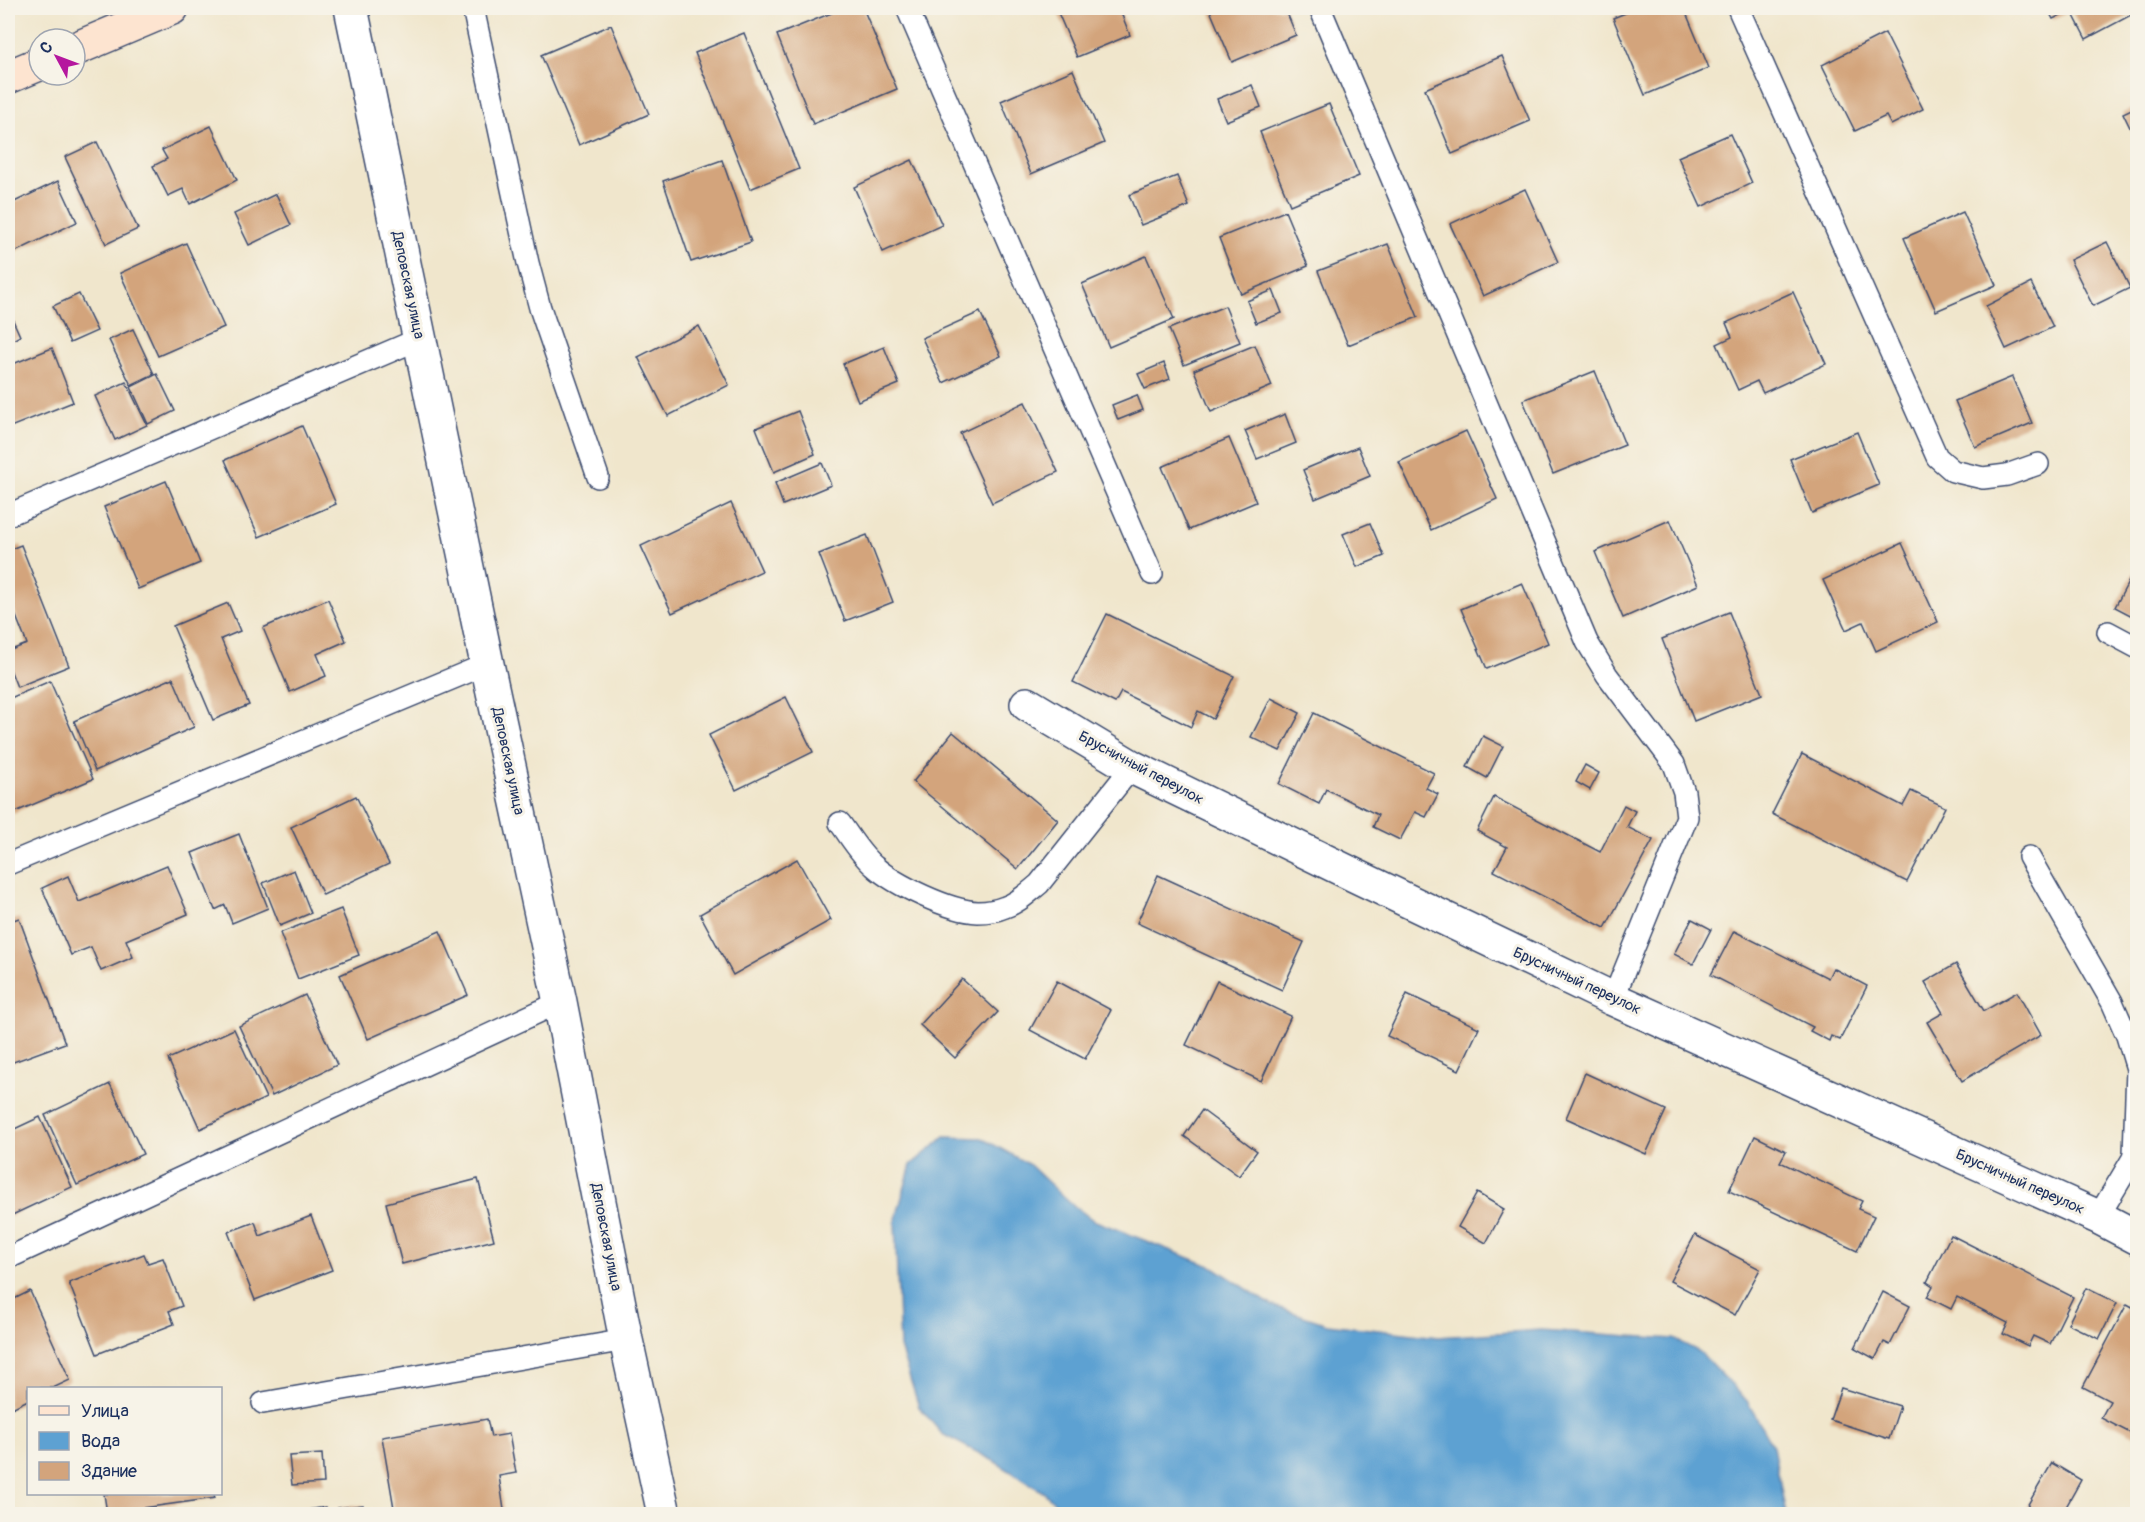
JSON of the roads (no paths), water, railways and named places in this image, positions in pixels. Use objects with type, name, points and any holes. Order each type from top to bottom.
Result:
[{"type":"main road","points":[[87,44],[172,8]]},
{"type":"main road","points":[[8,77],[27,69]]},
{"type":"street","name":"Деповская улица","points":[[351,8],[487,664],[560,1002],[626,1340],[664,1515]]},
{"type":"street","name":"Брусничный переулок","points":[[1027,704],[1132,767],[1613,999],[2098,1217],[2138,1238]]},
{"type":"lane","points":[[473,8],[528,263],[540,308],[598,477]]},
{"type":"lane","points":[[908,8],[1152,574]]},
{"type":"lane","points":[[1320,8],[1587,642],[1607,675],[1674,764],[1684,792],[1687,817],[1613,999]]},
{"type":"lane","points":[[1738,8],[1937,457],[1953,471],[1983,478],[2007,475],[2038,464]]},
{"type":"lane","points":[[8,515],[419,339]]},
{"type":"lane","points":[[2109,632],[2138,648]]},
{"type":"lane","points":[[8,864],[487,664]]},
{"type":"lane","points":[[840,823],[858,850],[875,867],[912,891],[949,905],[978,912],[1006,907],[1039,884],[1132,767]]},
{"type":"lane","points":[[2029,857],[2112,1002],[2127,1036],[2137,1069],[2136,1152],[2098,1217]]},
{"type":"lane","points":[[8,1258],[560,1002]]},
{"type":"lane","points":[[263,1403],[626,1340]]},
{"type":"water","points":[[945,1137],[982,1138],[1030,1165],[1069,1202],[1093,1220],[1215,1268],[1271,1305],[1327,1324],[1438,1337],[1541,1330],[1674,1339],[1700,1352],[1747,1401],[1773,1447],[1786,1514],[1067,1514],[1043,1492],[994,1461],[942,1434],[919,1407],[900,1347],[895,1222],[911,1165]]}]
